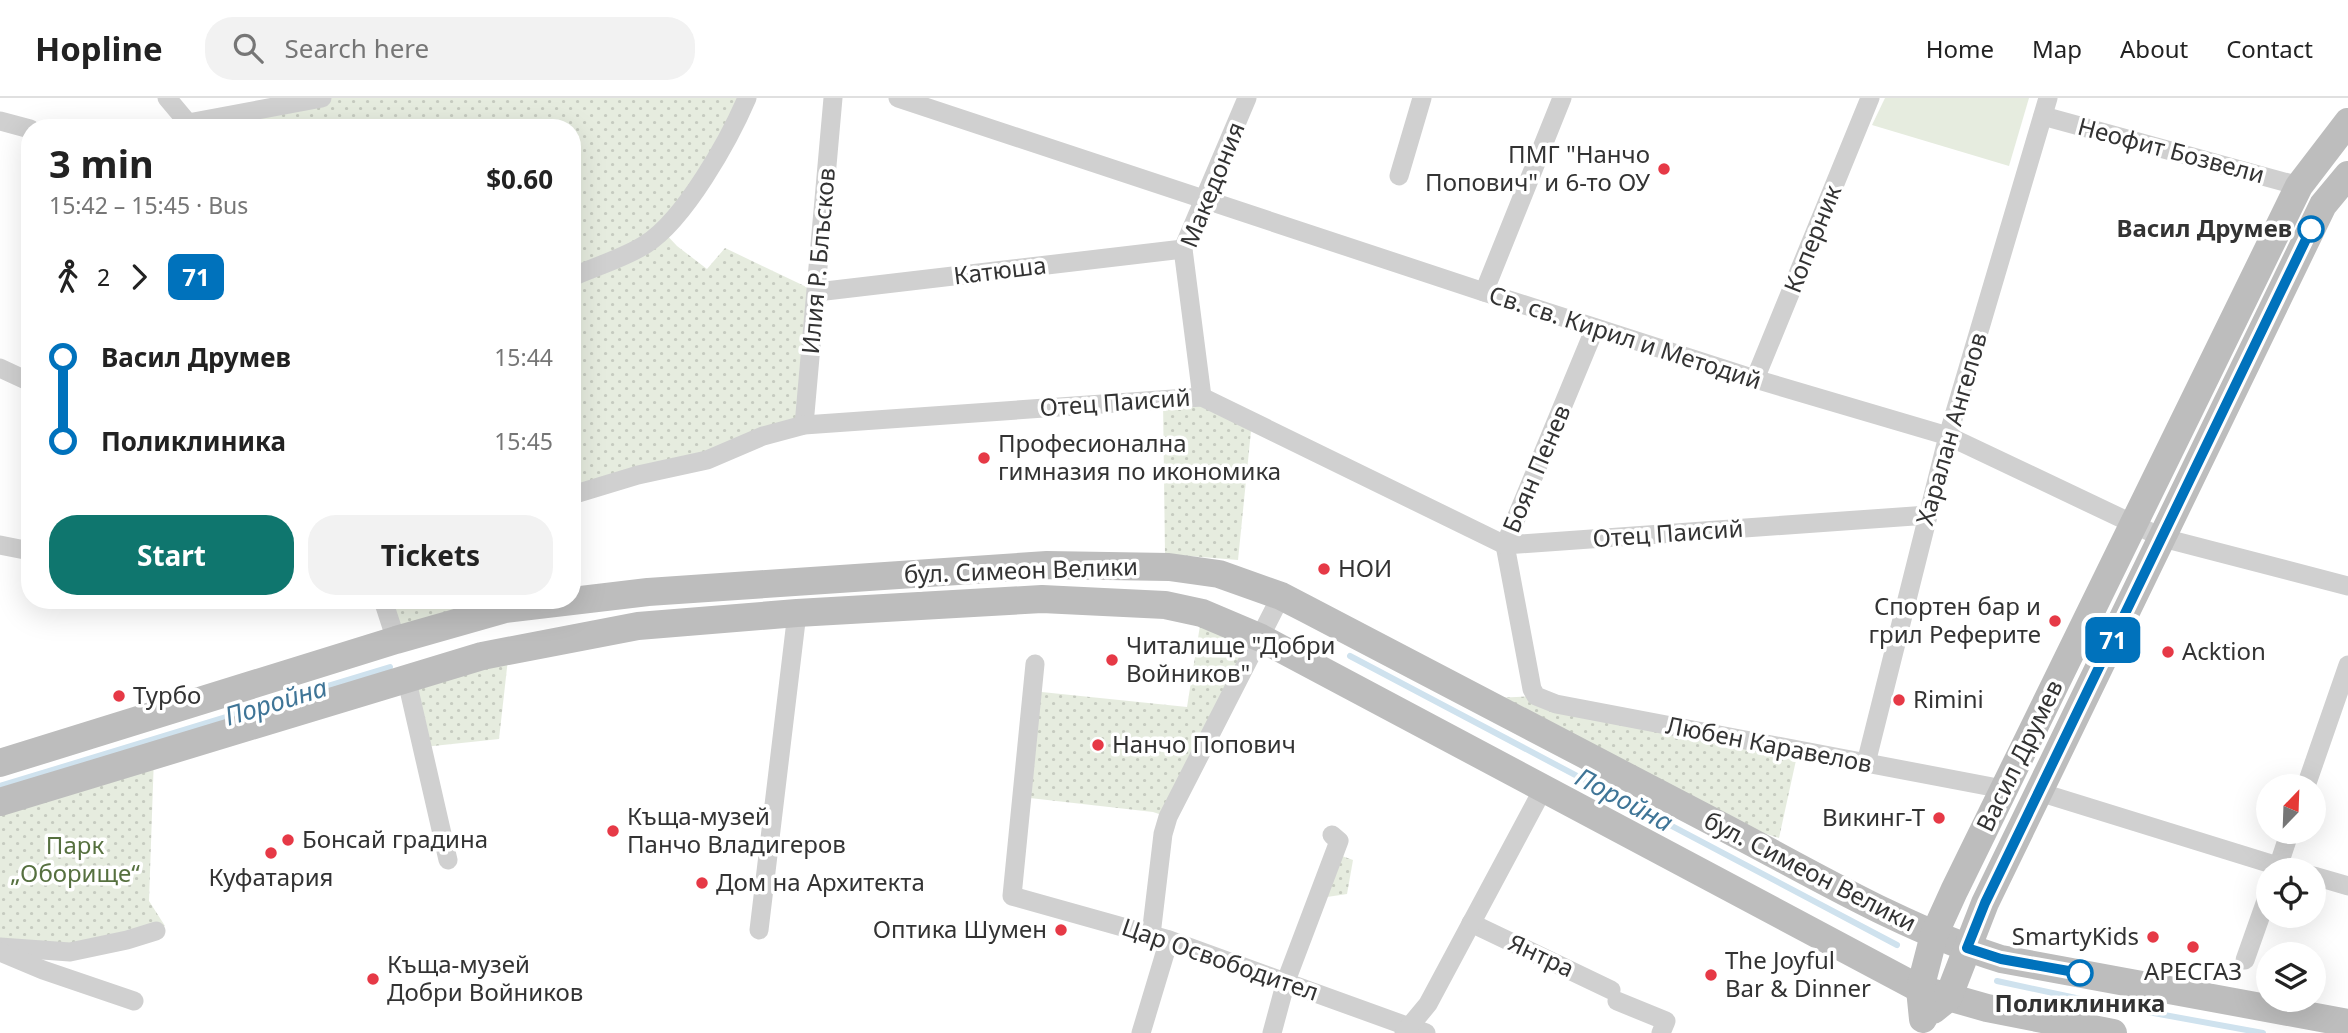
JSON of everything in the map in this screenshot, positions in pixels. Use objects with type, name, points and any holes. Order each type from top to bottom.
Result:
[{"type":"main road","name":"Васил Друмев","points":[[1920,989],[1934,935],[2299,186],[2348,122]]},
{"type":"main road","name":"Васил Друмев","points":[[1948,998],[1985,903],[2323,205],[2343,188]]},
{"type":"main road","name":"бул. Симеон Велики","points":[[581,600],[635,594],[1047,565],[1169,567],[1220,574],[1281,596],[1934,935],[2001,959],[2348,1023]]},
{"type":"main road","name":"бул. Симеон Велики","points":[[0,802],[509,650],[638,626],[797,613],[1042,599],[1165,605],[1202,613],[1261,638],[1920,989],[1948,998],[2113,1033]]},
{"type":"main road","name":"бул. Симеон Велики","points":[[0,763],[396,639],[505,609]]},
{"type":"main road","points":[[1920,989],[1920,1026]]},
{"type":"main road","points":[[1920,1026],[1948,998]]},
{"type":"street","points":[[167,98],[183,119]]},
{"type":"street","points":[[218,119],[322,98]]},
{"type":"street","points":[[581,273],[645,245],[663,231],[719,155],[747,98]]},
{"type":"street","name":"Илия Р. Блъсков","points":[[804,425],[833,98]]},
{"type":"street","name":"Св. св. Кирил и Методий","points":[[898,98],[1203,201],[1595,328],[1948,436],[2163,538],[2348,586]]},
{"type":"street","name":"Македония","points":[[1202,397],[1183,249],[1247,98]]},
{"type":"street","points":[[1399,176],[1422,98]]},
{"type":"street","points":[[1484,292],[1562,98]]},
{"type":"street","name":"Коперник","points":[[1755,379],[1870,98]]},
{"type":"street","name":"Неофит Бозвели","points":[[2046,107],[2299,186]]},
{"type":"street","name":"Харалан Ангелов","points":[[1866,764],[1948,436],[2046,107]]},
{"type":"street","points":[[0,121],[21,127]]},
{"type":"street","name":"Катюша","points":[[817,292],[1183,249]]},
{"type":"street","name":"Боян Пенев","points":[[1536,696],[1532,689],[1505,545],[1595,328]]},
{"type":"street","points":[[0,368],[21,378]]},
{"type":"street","name":"Отец Паисий","points":[[581,492],[638,475],[707,460],[763,436],[804,425],[1202,397],[1505,545],[1928,515]]},
{"type":"street","points":[[0,545],[21,549]]},
{"type":"street","points":[[1141,1033],[1160,938],[1163,834],[1168,817],[1281,596]]},
{"type":"street","points":[[386,609],[396,639]]},
{"type":"street","points":[[759,930],[797,613]]},
{"type":"street","name":"Цар Освободител","points":[[1035,664],[1012,896],[1160,938],[1286,981],[1412,1031]]},
{"type":"street","points":[[2310,774],[2348,665]]},
{"type":"street","points":[[407,681],[448,860]]},
{"type":"street","name":"Любен Каравелов","points":[[1536,696],[1556,704],[2003,789]]},
{"type":"street","points":[[1412,1031],[1544,789]]},
{"type":"street","points":[[2039,792],[2256,861]]},
{"type":"street","points":[[1272,1033],[1286,981],[1339,841],[1332,835]]},
{"type":"street","points":[[2326,880],[2348,886]]},
{"type":"street","name":"Янтра","points":[[1471,923],[1666,1020],[1661,1033]]},
{"type":"street","points":[[2245,960],[2256,928]]},
{"type":"street","points":[[0,949],[70,952],[156,931]]},
{"type":"street","points":[[0,949],[43,970],[134,1000]]},
{"type":"green space","points":[[322,98],[747,98],[663,231],[677,246],[707,269],[725,248],[817,292],[804,425],[581,492],[581,119],[229,119]]},
{"type":"green space","points":[[1885,98],[2029,98],[2009,166],[1872,125]]},
{"type":"green space","points":[[1202,397],[1252,421],[1238,560],[1165,554],[1163,400]]},
{"type":"green space","points":[[386,609],[478,609],[396,640]]},
{"type":"green space","points":[[1202,613],[1261,638],[1168,817],[1153,812],[1021,797],[1032,691],[1187,707]]},
{"type":"green space","points":[[509,650],[499,739],[424,747],[407,681]]},
{"type":"green space","points":[[1536,696],[1798,751],[1779,838],[1744,827],[1496,698]]},
{"type":"green space","name":"Парк „Оборище“","points":[[154,756],[149,901],[165,926],[127,940],[0,947],[0,802]]},
{"type":"green space","points":[[1342,856],[1353,860],[1347,894],[1327,897]]},
{"type":"waterway","name":"Поройна","points":[[1350,656],[1897,945]]},
{"type":"waterway","name":"Поройна","points":[[0,786],[390,667]]},
{"type":"waterway","name":"Поройна","points":[[1997,981],[2263,1033]]},
{"type":"bus line","name":"71","points":[[2080,973],[2001,959],[1967,948],[1985,903],[2311,229]]},
{"type":"place","name":"ПМГ \"Нанчо Попович\" и 6-то ОУ","points":[[1664,169]]},
{"type":"place","name":"Васил Друмев","points":[[2311,229]]},
{"type":"place","name":"Професионална гимназия по икономика","points":[[984,458]]},
{"type":"place","name":"НОИ","points":[[1324,569]]},
{"type":"place","name":"Спортен бар и грил Реферите","points":[[2055,621]]},
{"type":"place","name":"Acktion","points":[[2168,652]]},
{"type":"place","name":"Читалище \"Добри Войников\"","points":[[1112,660]]},
{"type":"place","name":"Турбо","points":[[119,696]]},
{"type":"place","name":"Rimini","points":[[1899,700]]},
{"type":"place","name":"Нанчо Попович","points":[[1098,745]]},
{"type":"place","name":"Викинг-Т","points":[[1939,818]]},
{"type":"place","name":"Къща-музей Панчо Владигеров","points":[[613,831]]},
{"type":"place","name":"Бонсай градина","points":[[288,840]]},
{"type":"place","name":"Куфатария","points":[[271,853]]},
{"type":"place","name":"Дом на Архитекта","points":[[702,883]]},
{"type":"place","name":"Оптика Шумен","points":[[1061,930]]},
{"type":"place","name":"SmartyKids","points":[[2153,937]]},
{"type":"place","name":"АРЕСГАЗ","points":[[2193,947]]},
{"type":"place","name":"Поликлиника","points":[[2080,973]]},
{"type":"place","name":"The Joyful Bar & Dinner","points":[[1711,975]]},
{"type":"place","name":"Къща-музей Добри Войников","points":[[373,979]]}]
